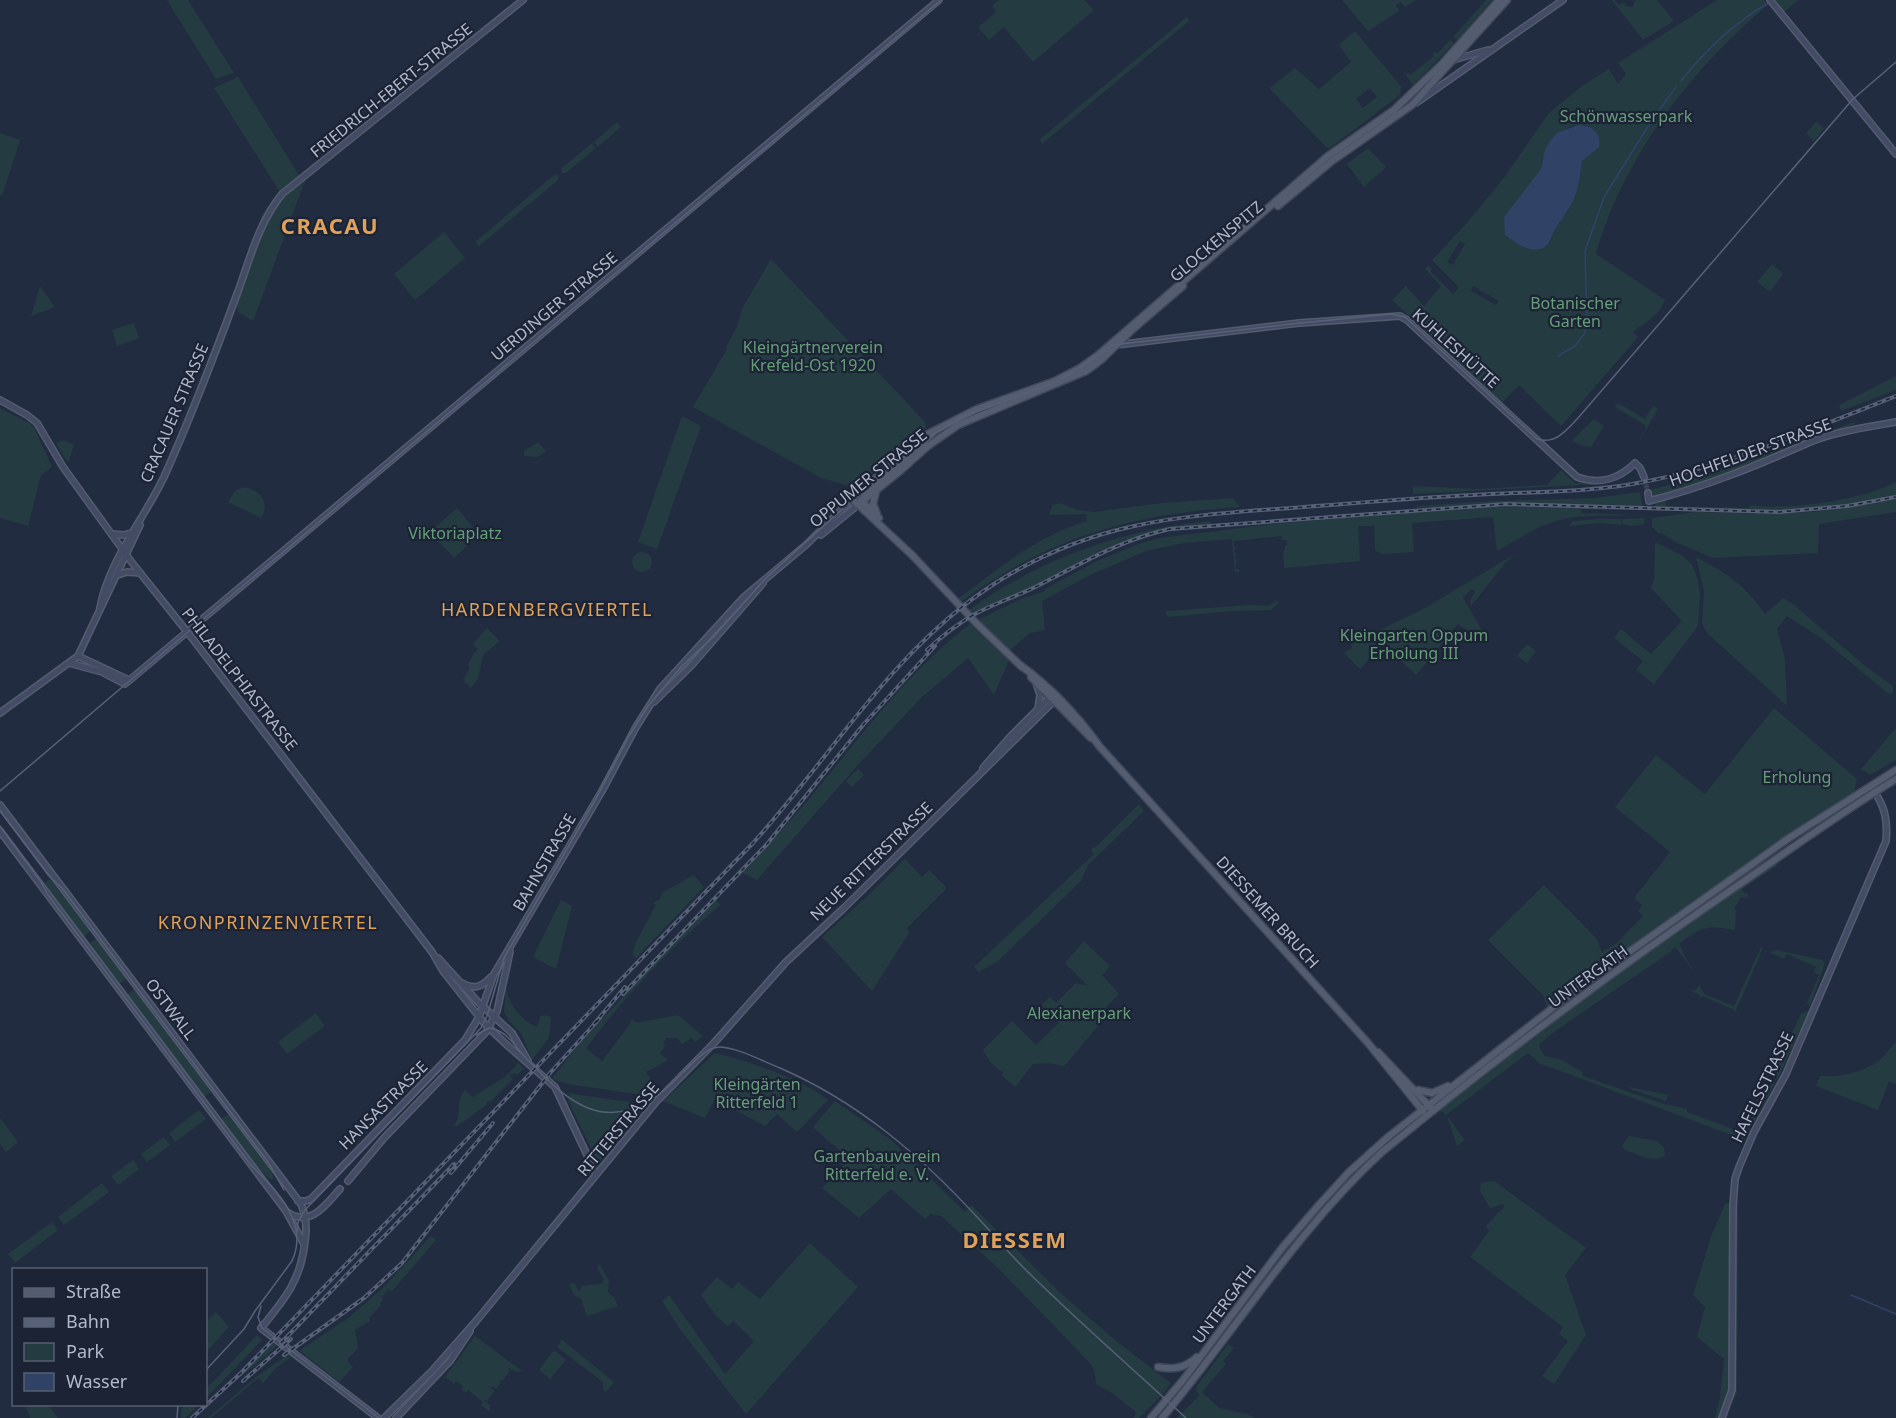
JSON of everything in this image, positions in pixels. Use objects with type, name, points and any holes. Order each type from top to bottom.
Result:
[{"type":"main road","name":"FRIEDRICH-EBERT-STRASSE","points":[[229,315],[267,215],[282,194],[523,0]]},
{"type":"main road","name":"UERDINGER STRASSE","points":[[127,682],[939,0]]},
{"type":"main road","name":"GLOCKENSPITZ","points":[[947,432],[972,418],[1054,386],[1086,371],[1101,360],[1114,344],[1328,156],[1394,110],[1442,64],[1499,0]]},
{"type":"main road","points":[[1412,105],[1507,0]]},
{"type":"main road","name":"GLOCKENSPITZ","points":[[938,428],[977,409],[1070,374],[1089,362],[1125,337],[1332,161],[1563,0]]},
{"type":"main road","points":[[1770,0],[1896,154]]},
{"type":"main road","name":"GLOCKENSPITZ","points":[[1442,64],[1492,49]]},
{"type":"main road","name":"CRACAUER STRASSE","points":[[125,554],[164,477],[229,315]]},
{"type":"main road","name":"KUHLESHÜTTE","points":[[1114,344],[1299,323],[1400,316],[1577,477],[1596,480],[1614,478],[1626,472],[1635,463],[1644,477]]},
{"type":"main road","points":[[1125,337],[1144,342]]},
{"type":"main road","name":"PHILADELPHIASTRASSE","points":[[0,400],[32,418],[63,467],[125,554],[432,952],[443,971],[479,1017],[555,1087],[596,1174]]},
{"type":"main road","name":"HOCHFELDER STRASSE","points":[[1648,493],[1649,501],[1678,494],[1828,436],[1896,422]]},
{"type":"main road","points":[[862,505],[867,492],[938,428]]},
{"type":"main road","name":"OPPUMER STRASSE","points":[[602,791],[649,707],[687,670],[766,579],[807,544],[854,497],[915,442],[938,428]]},
{"type":"main road","name":"OPPUMER STRASSE","points":[[807,544],[862,505],[879,488],[947,432]]},
{"type":"main road","points":[[878,517],[873,504],[879,488]]},
{"type":"main road","points":[[854,497],[903,549],[913,556]]},
{"type":"main road","points":[[862,505],[878,517],[977,624],[1055,697]]},
{"type":"main road","name":"CRACAUER STRASSE","points":[[125,554],[141,521]]},
{"type":"main road","points":[[111,534],[124,535],[134,532]]},
{"type":"main road","points":[[0,713],[78,656],[118,575],[125,554]]},
{"type":"main road","points":[[100,608],[110,576],[125,554]]},
{"type":"main road","points":[[118,575],[127,572],[140,573]]},
{"type":"main road","points":[[78,656],[127,682]]},
{"type":"main road","points":[[69,663],[127,682]]},
{"type":"main road","points":[[1020,665],[1055,697]]},
{"type":"main road","points":[[1036,682],[1040,695],[1038,709]]},
{"type":"main road","name":"NEUE RITTERSTRASSE","points":[[974,779],[994,754],[1038,709],[1055,697]]},
{"type":"main road","name":"NEUE RITTERSTRASSE","points":[[786,962],[844,908],[1055,697]]},
{"type":"main road","name":"DIESSEMER BRUCH","points":[[1055,697],[1077,726],[1100,747],[1148,799],[1368,1043],[1424,1113]]},
{"type":"main road","name":"UNTERGATH","points":[[1151,1418],[1224,1328],[1282,1248],[1349,1172],[1535,1031],[1896,770]]},
{"type":"main road","name":"UNTERGATH","points":[[1431,1108],[1464,1076],[1627,953],[1789,838],[1872,789],[1896,779]]},
{"type":"main road","name":"HAFELSSTRASSE","points":[[1722,1418],[1732,1390],[1735,1179],[1753,1135],[1786,1074],[1886,841],[1888,827],[1885,812],[1872,789]]},
{"type":"main road","name":"BAHNSTRASSE","points":[[479,1017],[494,974],[602,791]]},
{"type":"main road","name":"OSTWALL","points":[[0,805],[298,1201],[305,1218],[303,1235]]},
{"type":"main road","name":"OSTWALL","points":[[0,831],[303,1235]]},
{"type":"main road","name":"BAHNSTRASSE","points":[[489,1028],[495,1017],[511,947]]},
{"type":"main road","name":"PHILADELPHIASTRASSE","points":[[432,952],[482,1006],[514,1035],[528,1062]]},
{"type":"main road","name":"RITTERSTRASSE","points":[[384,1418],[433,1370],[477,1320],[656,1102],[714,1044],[786,962]]},
{"type":"main road","points":[[460,982],[467,986],[479,987],[494,974]]},
{"type":"main road","name":"HANSASTRASSE","points":[[298,1201],[311,1198],[447,1061],[465,1040],[479,1017]]},
{"type":"main road","name":"HANSASTRASSE","points":[[348,1181],[384,1138],[489,1028]]},
{"type":"main road","name":"DIESSEMER BRUCH","points":[[1368,1043],[1388,1060],[1431,1108]]},
{"type":"main road","name":"UNTERGATH","points":[[1414,1089],[1420,1092],[1437,1091],[1464,1076]]},
{"type":"main road","name":"UNTERGATH","points":[[1162,1418],[1214,1355],[1316,1220],[1362,1171],[1424,1113]]},
{"type":"main road","points":[[340,1189],[303,1235],[305,1245],[296,1281],[261,1328],[378,1418]]},
{"type":"main road","name":"UNTERGATH","points":[[1316,1220],[1318,1206]]},
{"type":"main road","points":[[286,1211],[295,1217],[305,1218],[320,1211]]},
{"type":"main road","name":"RITTERSTRASSE","points":[[396,1418],[450,1361],[477,1320]]},
{"type":"main road","points":[[1158,1367],[1174,1369],[1191,1363],[1224,1328]]},
{"type":"green space","points":[[167,0],[188,0],[234,73],[216,79]]},
{"type":"green space","points":[[999,0],[1084,0],[1094,10],[1033,62],[1004,27],[989,40],[978,27],[996,12],[992,6]]},
{"type":"green space","points":[[1342,0],[1416,0],[1405,7],[1401,2],[1396,5],[1399,11],[1368,31]]},
{"type":"green space","points":[[1486,0],[1492,0],[1457,40],[1453,37]]},
{"type":"green space","points":[[1612,0],[1619,5],[1623,2],[1627,7],[1633,7],[1635,0],[1657,0],[1674,21],[1643,40]]},
{"type":"green space","name":"Schönwasserpark","points":[[1717,0],[1764,0],[1768,5],[1712,57],[1687,87],[1663,118],[1623,184],[1596,254],[1665,300],[1655,315],[1633,332],[1638,337],[1561,426],[1519,385],[1502,403],[1392,300],[1406,286],[1424,306],[1441,286],[1425,269],[1428,265],[1432,269],[1430,271],[1453,294],[1459,287],[1432,260],[1466,224],[1503,179],[1549,113],[1582,86],[1609,69],[1618,84],[1626,74],[1618,63]],"holes":[[[1585,125],[1585,158],[1582,161],[1580,177],[1568,211],[1553,232],[1550,242],[1522,246],[1505,235],[1530,184],[1541,169],[1543,158],[1569,127]],[[1460,241],[1465,244],[1453,265],[1447,262]],[[1473,286],[1499,301],[1496,305],[1471,291]]]},
{"type":"green space","points":[[1773,0],[1798,0],[1783,13]]},
{"type":"green space","points":[[1187,17],[1189,21],[1042,144],[1040,139]]},
{"type":"green space","points":[[1355,31],[1401,86],[1400,95],[1327,148],[1269,88],[1295,68],[1319,89],[1351,62],[1339,45]],"holes":[[[1370,88],[1377,97],[1363,108],[1356,99]]]},
{"type":"green space","points":[[1450,40],[1454,43],[1413,85],[1406,75],[1408,73],[1410,75],[1434,56],[1433,53],[1437,54]]},
{"type":"green space","points":[[238,77],[305,181],[253,321],[238,312],[233,296],[263,213],[280,192],[214,88]]},
{"type":"green space","points":[[617,122],[621,127],[598,147],[594,142]]},
{"type":"green space","points":[[1816,122],[1824,128],[1814,141],[1806,133]]},
{"type":"green space","points":[[0,133],[20,140],[2,196],[0,195]]},
{"type":"green space","points":[[592,143],[596,148],[566,173],[562,173],[562,168]]},
{"type":"green space","points":[[1368,148],[1386,167],[1364,187],[1347,164]]},
{"type":"green space","points":[[554,175],[558,175],[558,180],[479,246],[475,242]]},
{"type":"green space","points":[[444,232],[465,258],[415,300],[394,274]]},
{"type":"green space","name":"Kleingärtnerverein Krefeld-Ost 1920","points":[[771,259],[925,422],[926,428],[859,485],[853,487],[821,478],[693,407],[727,349],[743,307]]},
{"type":"green space","points":[[1772,264],[1783,274],[1770,292],[1757,282]]},
{"type":"green space","points":[[40,286],[55,307],[31,316]]},
{"type":"green space","points":[[134,323],[139,338],[117,346],[112,330]]},
{"type":"green space","points":[[1896,376],[1896,390],[1841,411],[1839,405]]},
{"type":"green space","points":[[1618,403],[1645,419],[1653,406],[1658,409],[1636,447],[1646,428],[1645,425],[1615,407]]},
{"type":"green space","points":[[0,408],[34,428],[52,467],[41,475],[28,526],[0,518]]},
{"type":"green space","points":[[682,416],[701,426],[657,549],[638,542]]},
{"type":"green space","points":[[1594,419],[1604,426],[1591,447],[1580,445],[1572,440]]},
{"type":"green space","points":[[1854,422],[1855,424],[1797,446],[1795,444],[1790,446],[1791,448],[1768,460],[1681,490],[1651,496],[1649,490],[1711,474]]},
{"type":"green space","points":[[64,440],[74,445],[68,463],[56,443]]},
{"type":"green space","points":[[538,442],[546,451],[538,457],[524,456],[524,451]]},
{"type":"green space","points":[[1561,470],[1575,483],[1600,484],[1413,494],[1413,486],[1477,489],[1547,485]]},
{"type":"green space","points":[[1896,482],[1896,495],[1837,506],[1776,511],[1715,511],[1655,507],[1657,503],[1665,500],[1666,506],[1749,508],[1750,505],[1783,506],[1824,503],[1864,494]]},
{"type":"green space","points":[[244,487],[255,491],[262,498],[265,507],[261,518],[228,502],[235,491]]},
{"type":"green space","points":[[1640,492],[1643,507],[1523,503],[1415,508],[1491,501],[1595,498]]},
{"type":"green space","points":[[1233,498],[1240,507],[1162,516],[1091,533],[1024,562],[958,604],[955,601],[1034,545],[1068,527],[1087,521],[1086,514],[1049,515],[1052,505],[1060,503],[1078,510],[1094,512],[1161,503]]},
{"type":"green space","points":[[1896,499],[1896,512],[1819,524],[1818,553],[1713,558],[1677,543],[1662,533],[1658,533],[1652,527],[1652,518],[1695,512],[1759,514],[1813,512]]},
{"type":"green space","points":[[1538,505],[1637,510],[1581,509],[1581,513],[1636,515],[1585,516],[1556,521],[1533,530],[1497,551],[1493,517],[1412,523],[1414,552],[1382,554],[1375,550],[1374,526],[1358,526],[1360,561],[1284,568],[1283,550],[1287,545],[1287,540],[1282,540],[1281,536],[1234,541],[1234,547],[1237,548],[1234,549],[1235,554],[1238,555],[1235,556],[1235,560],[1238,561],[1235,563],[1239,572],[1235,572],[1232,539],[1184,543],[1146,551],[1090,575],[1042,601],[1045,630],[1030,633],[1010,650],[978,620],[1021,599],[1045,591],[1097,561],[1159,538],[1274,524],[1448,509]]},
{"type":"green space","name":"Viktoriaplatz","points":[[457,508],[479,535],[454,558],[430,532]]},
{"type":"green space","points":[[1645,518],[1644,524],[1633,526],[1622,524],[1622,519]]},
{"type":"green space","points":[[1621,519],[1621,525],[1600,523],[1569,526],[1573,521]]},
{"type":"green space","points":[[1211,521],[1211,524],[1169,528],[1125,540],[972,614],[969,610],[1025,575],[1084,549],[1146,531]]},
{"type":"green space","points":[[1655,542],[1681,555],[1692,564],[1698,580],[1700,595],[1698,626],[1654,684],[1636,670],[1643,661],[1614,638],[1621,629],[1651,654],[1682,621],[1651,588],[1654,579]]},
{"type":"green space","points":[[642,552],[649,555],[652,562],[649,569],[642,572],[635,569],[632,562],[635,555]]},
{"type":"green space","name":"Kleingarten Oppum Erholung III","points":[[1515,554],[1505,563],[1471,606],[1470,602],[1475,591],[1471,589],[1465,596],[1462,596],[1484,634],[1479,639],[1458,624],[1416,675],[1383,644],[1360,669],[1344,653],[1352,648],[1351,644],[1425,608]]},
{"type":"green space","points":[[1696,557],[1735,581],[1765,614],[1783,598],[1794,605],[1864,665],[1893,686],[1893,692],[1890,695],[1821,638],[1787,616],[1777,629],[1785,659],[1787,706],[1707,633],[1702,624],[1704,591]]},
{"type":"green space","points":[[1276,601],[1279,602],[1271,610],[1169,617],[1166,615],[1166,611],[1250,605],[1269,606]]},
{"type":"green space","points":[[970,624],[1009,660],[994,695],[968,658],[921,698],[857,766],[757,880],[743,873],[904,685]]},
{"type":"green space","points":[[487,628],[500,641],[483,655],[478,679],[471,688],[463,680],[470,668],[468,666],[473,654],[478,649],[473,644]]},
{"type":"green space","points":[[1527,644],[1536,651],[1527,663],[1517,656]]},
{"type":"green space","name":"Erholung","points":[[1774,708],[1857,779],[1854,793],[1756,858],[1778,865],[1742,889],[1748,894],[1747,898],[1741,897],[1734,909],[1736,910],[1735,930],[1705,928],[1679,944],[1696,977],[1675,947],[1557,1030],[1540,1043],[1539,1047],[1545,1056],[1562,1060],[1582,1072],[1583,1076],[1664,1104],[1687,1109],[1687,1112],[1741,1132],[1746,1137],[1745,1140],[1539,1063],[1528,1053],[1446,1115],[1427,1101],[1547,1007],[1543,995],[1488,940],[1544,885],[1596,938],[1602,952],[1618,942],[1643,916],[1638,911],[1642,905],[1634,898],[1670,852],[1615,807],[1656,755],[1705,794]]},
{"type":"green space","points":[[1896,728],[1896,760],[1870,775],[1861,769]]},
{"type":"green space","points":[[858,769],[864,775],[852,787],[846,781]]},
{"type":"green space","points":[[1139,804],[1144,811],[1088,865],[1081,881],[998,961],[979,972],[974,967],[1094,854],[1091,850]]},
{"type":"green space","points":[[905,859],[922,877],[929,870],[947,888],[907,928],[909,933],[872,991],[822,937]]},
{"type":"green space","points":[[694,875],[704,887],[636,958],[633,950],[656,905],[653,903],[660,899],[662,893]]},
{"type":"green space","points":[[50,879],[92,930],[82,938],[47,891],[44,884]]},
{"type":"green space","points":[[561,900],[572,906],[556,969],[533,957]]},
{"type":"green space","points":[[716,900],[720,905],[649,973],[586,1048],[602,1061],[632,1019],[636,1023],[678,1015],[703,1036],[695,1042],[692,1038],[682,1044],[677,1038],[666,1038],[663,1044],[665,1046],[660,1053],[668,1060],[646,1072],[654,1084],[652,1087],[655,1095],[567,1084],[552,1079],[580,1042]]},
{"type":"green space","points":[[98,938],[128,978],[117,985],[87,945]]},
{"type":"green space","name":"Alexianerpark","points":[[1084,941],[1110,966],[1100,978],[1103,976],[1119,994],[1102,1011],[1098,1026],[1064,1066],[1050,1063],[1033,1064],[1015,1087],[1002,1076],[1003,1073],[990,1062],[983,1050],[1012,1021],[1036,1045],[1059,1023],[1041,1005],[1050,997],[1056,1003],[1076,983],[1088,986],[1065,963]]},
{"type":"green space","points":[[1761,947],[1763,948],[1735,1013],[1734,1010],[1703,996],[1700,998],[1700,995],[1691,991],[1700,985],[1704,994],[1734,1006]]},
{"type":"green space","points":[[1777,950],[1822,960],[1825,963],[1810,1007],[1807,1003],[1819,975],[1814,972],[1816,967],[1787,954],[1784,959],[1769,952]]},
{"type":"green space","points":[[506,986],[512,1005],[525,1020],[537,1027],[541,1015],[551,1018],[549,1038],[532,1060],[521,1033],[504,1012]]},
{"type":"green space","points":[[136,988],[213,1090],[202,1098],[125,996]]},
{"type":"green space","points":[[1809,1012],[1778,1078],[1771,1076],[1801,1014]]},
{"type":"green space","points":[[316,1013],[325,1026],[287,1054],[278,1042]]},
{"type":"green space","points":[[1896,1042],[1896,1084],[1889,1081],[1878,1110],[1816,1086],[1820,1076],[1835,1076],[1866,1068],[1882,1058]]},
{"type":"green space","name":"Kleingärten Ritterfeld 1","points":[[715,1053],[774,1072],[805,1085],[828,1100],[797,1132],[777,1114],[765,1126],[715,1099],[705,1118],[663,1101]]},
{"type":"green space","points":[[518,1063],[524,1068],[517,1075],[514,1073],[510,1076],[513,1079],[490,1102],[488,1101],[486,1105],[456,1127],[454,1125],[464,1090],[473,1097],[506,1076]]},
{"type":"green space","points":[[1772,1082],[1775,1083],[1751,1128],[1743,1125],[1744,1122],[1749,1123]]},
{"type":"green space","points":[[1630,1087],[1668,1095],[1666,1101],[1632,1090]]},
{"type":"green space","points":[[567,1093],[643,1104],[640,1106],[641,1110],[599,1162],[568,1100],[570,1096]]},
{"type":"green space","name":"Gartenbauverein Ritterfeld e. V.","points":[[835,1101],[890,1139],[965,1212],[971,1205],[1065,1297],[1115,1340],[1171,1383],[1160,1397],[1139,1418],[1134,1418],[1136,1412],[1112,1393],[1096,1384],[1094,1370],[1090,1363],[998,1268],[941,1216],[930,1214],[925,1219],[891,1189],[859,1218],[822,1188],[849,1159],[813,1127]]},
{"type":"green space","points":[[199,1110],[206,1119],[175,1142],[169,1133]]},
{"type":"green space","points":[[230,1113],[265,1160],[274,1178],[271,1180],[252,1163],[219,1120]]},
{"type":"green space","points":[[1447,1116],[1465,1140],[1457,1146]]},
{"type":"green space","points":[[0,1118],[18,1142],[6,1152],[0,1144]]},
{"type":"green space","points":[[1629,1136],[1657,1141],[1664,1148],[1665,1155],[1656,1159],[1625,1150],[1622,1146]]},
{"type":"green space","points":[[164,1137],[170,1145],[147,1162],[141,1154]]},
{"type":"green space","points":[[133,1160],[139,1169],[118,1185],[111,1176]]},
{"type":"green space","points":[[1494,1181],[1586,1248],[1565,1275],[1586,1335],[1554,1384],[1542,1376],[1568,1341],[1559,1334],[1563,1327],[1470,1257],[1489,1231],[1486,1226],[1504,1208],[1503,1204],[1490,1208],[1480,1191],[1481,1183]]},
{"type":"green space","points":[[102,1183],[109,1192],[64,1225],[58,1217]]},
{"type":"green space","points":[[1738,1200],[1737,1393],[1725,1418],[1715,1418],[1720,1398],[1724,1359],[1697,1337],[1705,1307],[1693,1295],[1712,1234],[1725,1204]]},
{"type":"green space","points":[[52,1222],[58,1230],[15,1263],[8,1254]]},
{"type":"green space","points":[[431,1236],[436,1240],[392,1291],[388,1289],[381,1298],[383,1300],[381,1305],[369,1318],[370,1321],[355,1330],[358,1348],[347,1360],[353,1367],[339,1382],[300,1351],[347,1319],[384,1287]]},
{"type":"green space","points":[[810,1243],[858,1287],[746,1414],[679,1328],[662,1301],[669,1295],[725,1374],[754,1341],[733,1321],[728,1326],[717,1317],[701,1295],[717,1277],[732,1289],[738,1282],[760,1299]]},
{"type":"green space","points":[[599,1264],[609,1280],[608,1292],[618,1306],[587,1316],[581,1299],[574,1295],[569,1284],[575,1283],[578,1291],[582,1289],[581,1286],[601,1284],[604,1280],[597,1268]]},
{"type":"green space","points":[[216,1312],[229,1327],[207,1351],[207,1321]]},
{"type":"green space","points":[[257,1335],[262,1340],[207,1397],[207,1387]]},
{"type":"green space","points":[[475,1336],[522,1371],[516,1372],[507,1367],[510,1371],[502,1381],[498,1379],[501,1383],[496,1389],[492,1386],[491,1388],[495,1391],[487,1401],[482,1399],[490,1405],[490,1412],[481,1405],[483,1402],[468,1390],[466,1393],[461,1389],[463,1386],[456,1381],[454,1384],[445,1377]]},
{"type":"green space","points":[[562,1340],[614,1382],[606,1392],[603,1390],[603,1382],[557,1347]]},
{"type":"green space","points":[[272,1343],[276,1345],[275,1348],[231,1385]]},
{"type":"green space","points":[[1228,1344],[1234,1348],[1223,1361],[1226,1364],[1202,1392],[1219,1408],[1255,1418],[1177,1418],[1200,1395],[1196,1391],[1197,1386]]},
{"type":"green space","points":[[554,1350],[566,1360],[550,1379],[539,1370]]},
{"type":"green space","points":[[286,1356],[291,1357],[276,1368],[263,1383],[258,1378],[211,1418],[208,1418],[256,1377]]},
{"type":"green space","points":[[25,1406],[49,1406],[58,1418],[30,1418]]},
{"type":"green space","points":[[184,1406],[198,1406],[185,1418],[181,1418],[181,1409]]},
{"type":"water","points":[[1578,125],[1587,126],[1597,133],[1599,147],[1582,161],[1574,198],[1548,244],[1538,249],[1522,246],[1505,235],[1504,217],[1541,169],[1545,150],[1550,141],[1557,133]]},
{"type":"waterway","points":[[1681,81],[1721,38],[1768,3]]},
{"type":"waterway","points":[[1558,356],[1575,346],[1585,333],[1587,318],[1585,251],[1604,197],[1650,123],[1676,87]]},
{"type":"waterway","points":[[1851,1295],[1896,1314]]},
{"type":"tunnel","points":[[1644,477],[1648,493]]},
{"type":"tram line","points":[[0,791],[941,0]]},
{"type":"tram line","points":[[297,1232],[298,1222],[304,1211],[481,1028],[487,1016],[504,958],[648,706],[682,666],[713,637],[767,577],[918,444],[962,417],[1055,382],[1113,345],[1391,314],[1405,317],[1537,439],[1555,438],[1565,432],[1578,418],[1853,99],[1896,62]]},
{"type":"tram line","points":[[0,811],[49,876],[62,888],[268,1162],[284,1190]]},
{"type":"tram line","points":[[0,826],[48,895],[250,1164],[279,1195],[293,1220],[297,1233],[292,1261],[244,1329],[207,1369]]},
{"type":"tram line","points":[[476,1035],[489,1028],[501,1032],[542,1075],[571,1099],[603,1112],[625,1111],[643,1105],[660,1094],[699,1057],[710,1050],[721,1047],[736,1050],[809,1082],[862,1114],[933,1172],[1016,1260],[1186,1418]]},
{"type":"tram line","points":[[261,1306],[258,1317],[262,1328],[379,1418]]},
{"type":"tram line","points":[[177,1418],[178,1406]]},
{"type":"railway","points":[[207,1404],[241,1373],[753,843],[894,672],[958,610],[994,584],[1030,563],[1066,547],[1102,534],[1174,519],[1416,498],[1588,490],[1656,480],[1726,461],[1896,396]]},
{"type":"railway","points":[[927,650],[956,626],[983,610],[1120,545],[1170,529],[1506,504],[1779,512],[1847,506],[1896,497]]},
{"type":"railway","points":[[623,994],[767,844],[863,725],[935,646]]},
{"type":"railway","points":[[594,1024],[625,987]]},
{"type":"railway","points":[[284,1355],[364,1298],[402,1263],[550,1073],[600,1018]]},
{"type":"railway","points":[[451,1173],[493,1123]]},
{"type":"railway","points":[[281,1343],[454,1164]]},
{"type":"railway","points":[[243,1381],[291,1339]]},
{"type":"railway","points":[[192,1418],[205,1406]]},
{"type":"district","name":"CRACAU","points":[[330,225]]},
{"type":"district","name":"HARDENBERGVIERTEL","points":[[547,609]]},
{"type":"district","name":"KRONPRINZENVIERTEL","points":[[268,922]]},
{"type":"district","name":"DIESSEM","points":[[1015,1239]]},
{"type":"park label","name":"Botanischer Garten","points":[[1575,312]]}]
